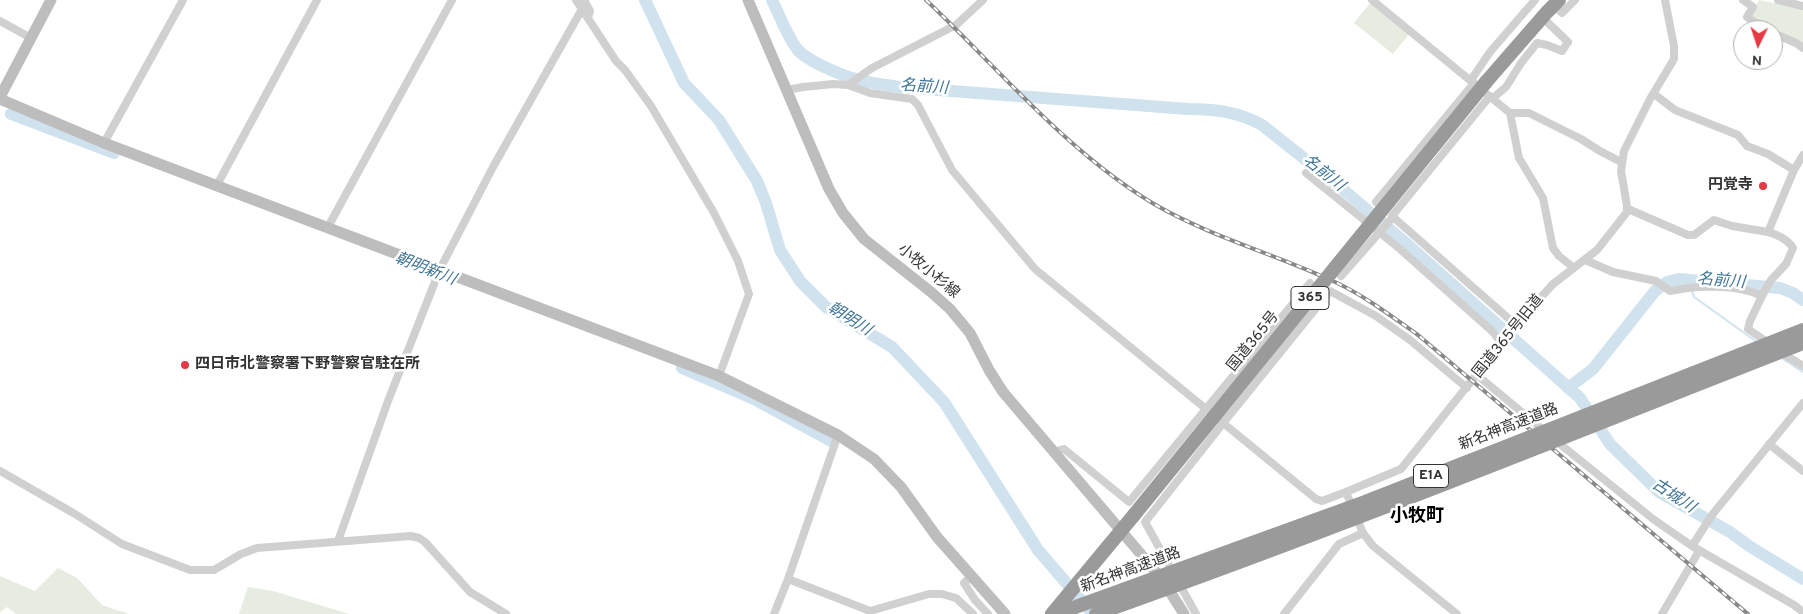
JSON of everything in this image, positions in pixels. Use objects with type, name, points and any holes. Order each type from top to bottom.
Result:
[{"type":"highway","name":"国道365号","points":[[1052,614],[1542,17],[1560,6]]},
{"type":"highway","name":"新名神高速道路","points":[[1056,614],[1365,502],[1803,330]]},
{"type":"highway","name":"新名神高速道路","points":[[1096,614],[1204,576],[1378,510],[1803,343]]},
{"type":"street","points":[[51,0],[0,98],[104,143],[328,227],[438,273],[719,376],[838,436],[874,459],[889,473],[937,538],[1005,614]]},
{"type":"street","points":[[104,143],[183,0]]},
{"type":"street","points":[[217,185],[316,0]]},
{"type":"street","points":[[328,227],[452,0]]},
{"type":"street","points":[[576,0],[616,61],[625,70],[651,106],[714,213],[738,261],[749,294],[719,376]]},
{"type":"street","points":[[584,0],[590,11],[588,18]]},
{"type":"street","name":"小牧小杉線","points":[[748,0],[829,189],[843,213],[864,240],[950,309],[970,333],[1003,392],[1162,579],[1184,614]]},
{"type":"street","points":[[850,84],[872,68],[956,25],[983,0]]},
{"type":"street","points":[[1372,0],[1483,88],[1510,113],[1519,158],[1543,198],[1553,248],[1559,256],[1574,268]]},
{"type":"street","points":[[1560,6],[1562,13],[1576,0]]},
{"type":"street","points":[[1665,0],[1674,46],[1674,59],[1628,141],[1621,162],[1628,209],[1688,235],[1694,235],[1714,220],[1732,226],[1773,233],[1794,248],[1786,264],[1771,280],[1750,321],[1748,329],[1803,366]]},
{"type":"street","points":[[1743,0],[1753,7],[1747,16],[1752,20]]},
{"type":"street","points":[[1778,0],[1803,6]]},
{"type":"street","points":[[1341,276],[1392,217],[1483,88],[1490,52],[1540,1]]},
{"type":"street","points":[[338,541],[388,401],[438,273],[493,168],[582,9]]},
{"type":"street","points":[[1515,326],[1376,202],[1483,88],[1506,87],[1536,43],[1548,45],[1562,51],[1568,42],[1542,17]]},
{"type":"street","points":[[0,21],[31,38]]},
{"type":"street","points":[[1783,37],[1803,48]]},
{"type":"street","points":[[786,90],[850,84],[870,93],[912,100],[918,105],[952,170],[1035,269],[1206,410],[1224,422]]},
{"type":"street","points":[[1654,94],[1675,110],[1738,135],[1747,146],[1768,154],[1794,170]]},
{"type":"street","points":[[1510,113],[1529,113],[1582,139],[1621,162]]},
{"type":"street","points":[[1768,232],[1794,170],[1803,155]]},
{"type":"street","points":[[1306,173],[1400,249],[1502,342]]},
{"type":"street","name":"国道365号旧道","points":[[1224,422],[1316,499],[1322,501],[1401,469],[1515,326],[1553,284],[1597,250],[1628,209]]},
{"type":"street","points":[[1585,260],[1613,272],[1656,281],[1668,290],[1700,287],[1753,292],[1762,296]]},
{"type":"street","points":[[1053,452],[1064,449],[1129,502],[1310,283]]},
{"type":"street","points":[[1196,614],[1145,522],[1330,291],[1376,316],[1410,340],[1467,388]]},
{"type":"street","points":[[1477,376],[1646,514],[1695,548],[1803,612]]},
{"type":"street","points":[[1662,614],[1712,514],[1803,403]]},
{"type":"street","points":[[774,614],[838,436]]},
{"type":"street","points":[[1769,444],[1803,471]]},
{"type":"street","points":[[0,471],[122,544],[190,570],[214,570],[241,554],[257,548],[411,536],[419,538],[425,542],[470,592],[506,614]]},
{"type":"street","points":[[1346,492],[1363,533],[1373,546],[1458,614]]},
{"type":"street","points":[[1284,614],[1339,544],[1363,533]]},
{"type":"street","points":[[970,576],[964,583],[988,614]]},
{"type":"street","points":[[788,579],[865,613],[929,594],[942,594],[956,598],[973,614]]},
{"type":"shaded area","points":[[1759,0],[1803,9],[1803,45],[1797,40],[1783,34],[1783,20],[1755,20],[1751,15]]},
{"type":"shaded area","points":[[1371,2],[1410,33],[1393,54],[1354,23]]},
{"type":"shaded area","points":[[58,568],[77,578],[102,605],[129,614],[16,614],[7,607],[0,612],[0,576],[35,591]]},
{"type":"shaded area","points":[[248,587],[273,591],[349,614],[239,614]]},
{"type":"waterway","name":"朝明川","points":[[645,0],[684,83],[719,120],[757,181],[766,203],[780,250],[800,281],[826,307],[892,347],[944,402],[1038,550],[1093,614]]},
{"type":"waterway","name":"名前川","points":[[772,0],[786,31],[802,54],[838,73],[872,83],[899,87],[1208,110],[1236,114],[1262,125],[1339,186],[1407,244],[1580,398],[1610,444],[1659,492],[1730,532],[1803,579]]},
{"type":"waterway","name":"朝明新川","points":[[11,114],[114,153]]},
{"type":"waterway","name":"名前川","points":[[1568,388],[1593,369],[1655,291],[1667,282],[1679,279],[1780,288],[1793,293],[1803,300]]},
{"type":"waterway","name":"名前川","points":[[1693,284],[1694,279]]},
{"type":"waterway","points":[[1692,291],[1694,297],[1757,342]]},
{"type":"waterway","points":[[1780,357],[1803,372]]},
{"type":"waterway","name":"朝明新川","points":[[682,368],[754,399],[833,442]]},
{"type":"railway","points":[[926,0],[1063,135],[1122,183],[1176,216],[1220,236],[1335,282],[1388,314],[1418,335],[1748,614]]},
{"type":"place","name":"円覚寺","points":[[1763,186]]},
{"type":"place","name":"四日市北警察署下野警察官駐在所","points":[[185,365]]},
{"type":"district","name":"小牧町","points":[[1417,517]]},
{"type":"water label","name":"古城川","points":[[1673,497]]}]
